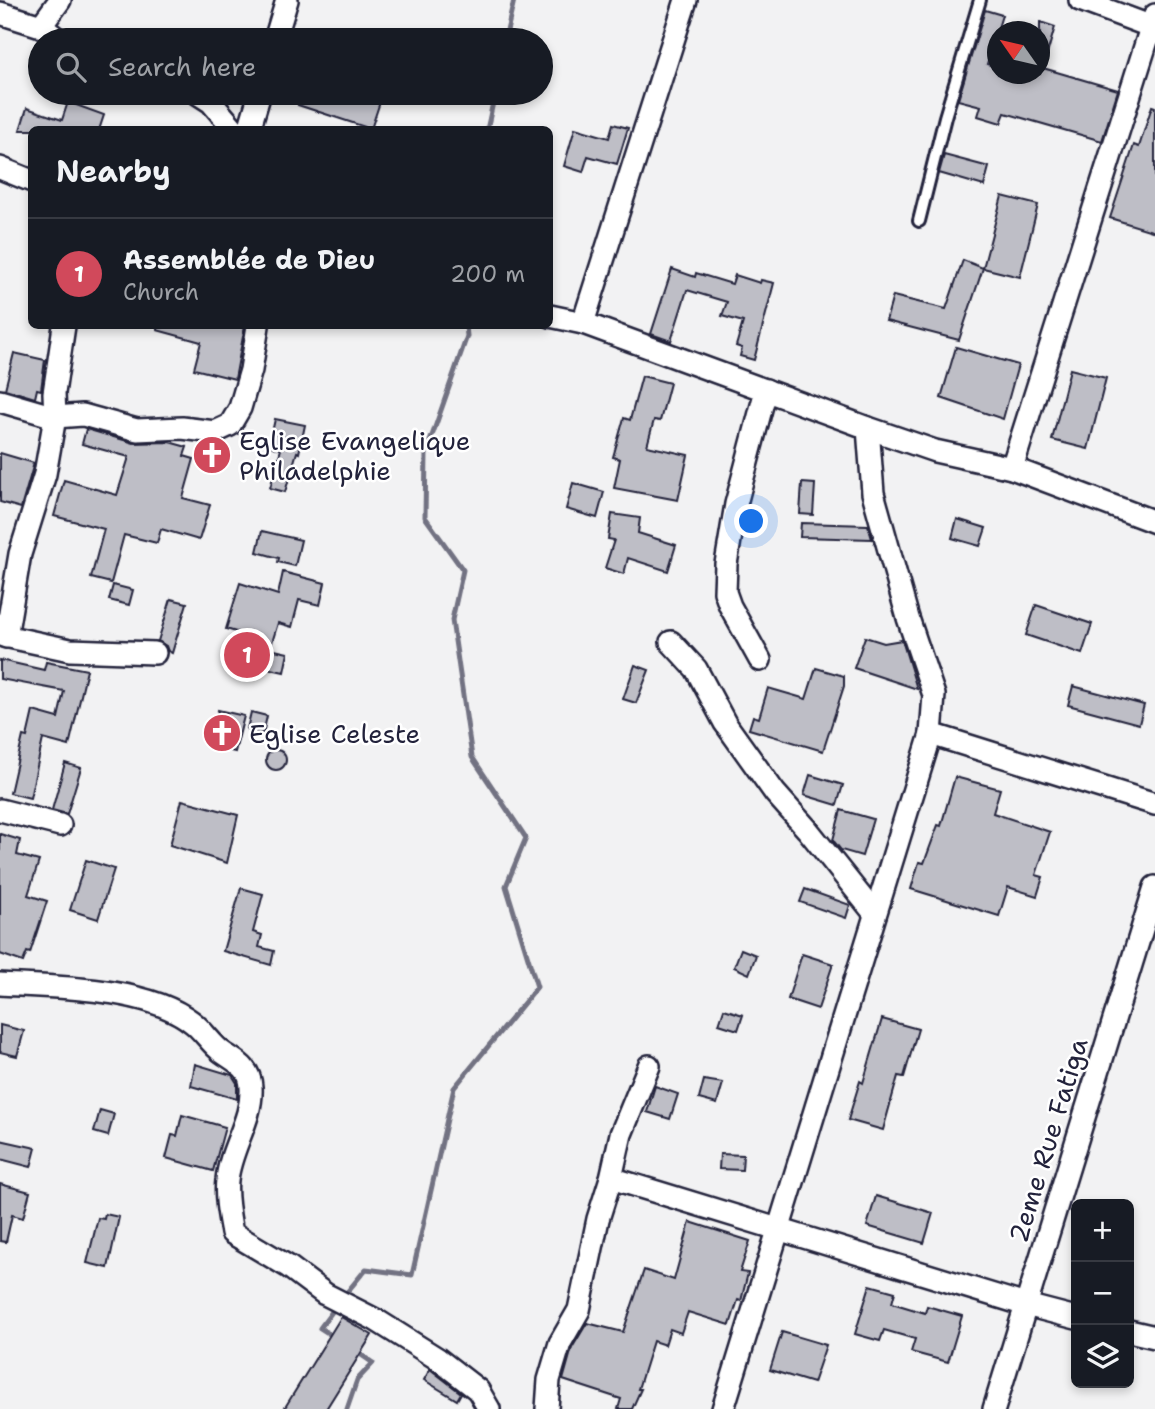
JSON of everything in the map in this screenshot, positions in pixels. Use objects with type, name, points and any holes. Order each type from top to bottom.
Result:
[{"type":"street","points":[[41,26],[60,0]]},
{"type":"street","points":[[279,28],[287,0]]},
{"type":"street","points":[[583,323],[686,0]]},
{"type":"street","points":[[1012,468],[1154,23],[1080,0]]},
{"type":"street","points":[[0,13],[44,28]]},
{"type":"street","points":[[214,105],[232,126]]},
{"type":"street","points":[[250,126],[256,105]]},
{"type":"street","points":[[0,168],[28,179]]},
{"type":"street","points":[[553,317],[583,323],[935,451],[1012,468],[1155,522]]},
{"type":"street","points":[[64,329],[54,393],[55,417],[45,474],[20,554],[3,636],[70,650],[155,653]]},
{"type":"street","points":[[0,401],[55,417],[83,415],[137,430],[182,428],[215,432],[230,425],[240,408],[251,370],[258,329]]},
{"type":"street","points":[[760,660],[725,593],[726,564],[736,504],[766,390]]},
{"type":"street","points":[[723,1409],[931,734],[934,695],[908,618],[873,493],[868,428]]},
{"type":"street","points":[[671,642],[696,669],[725,723],[775,793],[875,914]]},
{"type":"street","points":[[931,734],[1155,804]]},
{"type":"street","points":[[0,810],[60,825]]},
{"type":"street","name":"2eme Rue Fatiga","points":[[994,1409],[1155,887]]},
{"type":"street","points":[[0,984],[130,996],[166,1007],[192,1022],[220,1051],[244,1066],[251,1086],[247,1117],[227,1179],[232,1233],[289,1267],[325,1294],[376,1320],[438,1359],[478,1390],[489,1409]]},
{"type":"street","points":[[547,1409],[549,1380],[560,1343],[579,1310],[598,1219],[621,1134],[649,1066]]},
{"type":"street","points":[[611,1178],[1071,1317]]},
{"type":"street","points":[[1134,1332],[1155,1337]]},
{"type":"lane","points":[[919,221],[945,117],[980,0]]},
{"type":"building","points":[[985,10],[1002,15],[1000,21],[987,21],[987,84],[1050,84],[1050,70],[1118,90],[1102,141],[1005,113],[1001,123],[978,116],[981,106],[958,100]]},
{"type":"building","points":[[1050,25],[1055,27],[1050,44]]},
{"type":"building","points":[[67,105],[76,105],[104,115],[100,126],[28,126],[28,130],[20,130],[27,108],[62,120]]},
{"type":"building","points":[[298,105],[379,105],[372,126],[362,126]]},
{"type":"building","points":[[1152,106],[1155,107],[1155,232],[1110,218],[1134,145],[1139,147]]},
{"type":"building","points":[[613,124],[628,128],[617,164],[588,156],[583,172],[564,166],[575,128],[609,138]]},
{"type":"building","points":[[944,155],[989,167],[984,186],[939,173]]},
{"type":"building","points":[[1002,196],[1038,205],[1020,277],[983,268]]},
{"type":"building","points":[[963,260],[983,268],[959,340],[886,321],[893,296],[946,309]]},
{"type":"building","points":[[672,269],[695,277],[696,273],[732,284],[735,275],[760,283],[761,280],[774,283],[754,360],[740,356],[742,348],[736,346],[743,322],[722,316],[727,302],[687,290],[671,341],[651,334]]},
{"type":"building","points":[[244,329],[235,379],[194,369],[201,342],[157,330]]},
{"type":"building","points":[[956,347],[1018,365],[1003,419],[941,398]]},
{"type":"building","points":[[14,353],[45,360],[41,390],[37,389],[35,398],[5,389]]},
{"type":"building","points":[[1070,369],[1106,378],[1088,449],[1052,440]]},
{"type":"building","points":[[642,376],[670,383],[660,421],[654,420],[647,446],[688,455],[678,500],[614,488],[620,459],[613,457],[624,418],[630,420]]},
{"type":"building","points":[[275,419],[305,425],[299,453],[297,452],[285,492],[270,488],[281,449],[269,446]]},
{"type":"building","points":[[86,429],[134,443],[169,442],[187,447],[184,456],[194,459],[183,498],[210,505],[199,540],[161,529],[157,543],[124,535],[111,583],[91,578],[104,529],[54,516],[64,480],[117,495],[129,457],[82,444]]},
{"type":"building","points":[[0,453],[34,463],[21,508],[0,502]]},
{"type":"building","points":[[573,483],[604,492],[597,518],[566,509]]},
{"type":"building","points":[[802,483],[815,484],[813,515],[800,514]]},
{"type":"building","points":[[612,514],[640,518],[638,533],[676,545],[668,571],[628,558],[624,574],[605,568],[614,540],[608,539]]},
{"type":"building","points":[[957,519],[986,528],[980,546],[952,538]]},
{"type":"building","points":[[801,523],[868,525],[872,539],[800,537]]},
{"type":"building","points":[[262,531],[301,540],[295,566],[278,562],[279,558],[257,552]]},
{"type":"building","points":[[283,572],[325,583],[320,605],[299,600],[292,627],[278,623],[270,649],[288,653],[284,672],[239,662],[246,635],[226,629],[240,583],[278,595]]},
{"type":"building","points":[[113,585],[133,590],[129,605],[109,600]]},
{"type":"building","points":[[171,599],[187,603],[172,653],[158,641]]},
{"type":"building","points":[[1036,605],[1092,624],[1082,654],[1026,635]]},
{"type":"building","points":[[865,637],[884,643],[902,640],[917,689],[854,668]]},
{"type":"building","points":[[0,660],[44,670],[46,662],[87,670],[69,746],[43,739],[30,798],[10,793],[23,736],[27,737],[33,711],[58,718],[64,691],[0,679]]},
{"type":"building","points":[[635,665],[649,670],[636,703],[623,699]]},
{"type":"building","points":[[816,668],[844,676],[844,686],[823,751],[749,729],[753,716],[759,718],[768,688],[806,699]]},
{"type":"building","points":[[1073,686],[1144,705],[1139,724],[1068,705]]},
{"type":"building","points":[[218,710],[244,716],[235,752],[209,746]]},
{"type":"building","points":[[251,712],[267,716],[263,734],[247,729]]},
{"type":"building","points":[[272,750],[280,750],[286,760],[280,770],[272,770],[266,764],[266,756]]},
{"type":"building","points":[[65,763],[81,768],[67,814],[52,810]]},
{"type":"building","points":[[810,775],[843,785],[837,805],[804,795]]},
{"type":"building","points":[[955,777],[1000,789],[993,813],[1050,832],[1036,875],[1043,877],[1037,896],[1008,887],[999,916],[911,889],[919,862],[924,863],[938,825],[941,826]]},
{"type":"building","points":[[182,800],[238,815],[227,863],[170,845]]},
{"type":"building","points":[[841,810],[873,819],[862,856],[841,850],[833,840]]},
{"type":"building","points":[[0,834],[20,840],[17,855],[39,861],[28,895],[47,901],[30,953],[27,952],[23,962],[0,954]]},
{"type":"building","points":[[86,860],[114,869],[98,919],[70,910]]},
{"type":"building","points":[[241,888],[263,894],[253,932],[262,935],[259,947],[274,951],[271,965],[223,951]]},
{"type":"building","points":[[805,889],[850,905],[846,918],[800,902]]},
{"type":"building","points":[[741,949],[756,955],[749,974],[734,967]]},
{"type":"building","points":[[802,954],[833,964],[818,1009],[788,999]]},
{"type":"building","points":[[724,1009],[743,1015],[738,1030],[719,1024]]},
{"type":"building","points":[[882,1019],[918,1029],[904,1077],[898,1076],[883,1130],[848,1120],[860,1081],[863,1083]]},
{"type":"building","points":[[0,1025],[24,1031],[17,1056],[0,1052]]},
{"type":"building","points":[[195,1064],[232,1075],[237,1083],[237,1099],[191,1086]]},
{"type":"building","points":[[704,1080],[723,1083],[717,1104],[699,1099]]},
{"type":"building","points":[[655,1086],[678,1094],[670,1119],[647,1112]]},
{"type":"building","points":[[100,1110],[114,1114],[108,1136],[94,1132]]},
{"type":"building","points":[[182,1115],[225,1127],[213,1171],[166,1158],[172,1135],[177,1136]]},
{"type":"building","points":[[0,1140],[36,1148],[31,1167],[0,1159]]},
{"type":"building","points":[[720,1154],[743,1155],[742,1170],[719,1169]]},
{"type":"building","points":[[0,1184],[30,1192],[23,1218],[12,1215],[6,1242],[0,1241]]},
{"type":"building","points":[[876,1196],[933,1213],[924,1243],[867,1226]]},
{"type":"building","points":[[105,1214],[119,1217],[108,1268],[87,1263],[98,1218],[104,1219]]},
{"type":"building","points":[[690,1222],[750,1241],[740,1272],[748,1273],[741,1301],[738,1300],[730,1325],[688,1312],[681,1333],[670,1329],[665,1345],[653,1341],[638,1389],[641,1389],[632,1409],[618,1409],[621,1399],[563,1380],[572,1348],[587,1323],[623,1332],[644,1270],[674,1280]]},
{"type":"building","points":[[870,1285],[895,1292],[892,1303],[925,1313],[927,1306],[962,1316],[948,1362],[911,1352],[915,1339],[884,1330],[880,1341],[855,1334]]},
{"type":"building","points":[[341,1317],[372,1335],[326,1409],[284,1409]]},
{"type":"building","points":[[782,1332],[826,1345],[813,1383],[770,1370]]},
{"type":"building","points":[[430,1369],[461,1393],[457,1400],[424,1380]]},
{"type":"waterway","points":[[508,28],[514,0]]},
{"type":"waterway","points":[[488,126],[492,105]]},
{"type":"waterway","points":[[343,1297],[366,1269],[412,1275],[454,1088],[537,987],[506,886],[526,838],[472,757],[452,620],[463,570],[425,517],[426,453],[467,336],[466,329]]},
{"type":"waterway","points":[[334,1337],[320,1328],[337,1305]]},
{"type":"waterway","points":[[347,1409],[357,1380],[373,1363],[357,1352]]},
{"type":"place","name":"Eglise Evangelique Philadelphie","points":[[212,455]]},
{"type":"place","name":"Assemblée de Dieu","points":[[247,655]]},
{"type":"place","name":"Eglise Celeste","points":[[222,733]]}]
